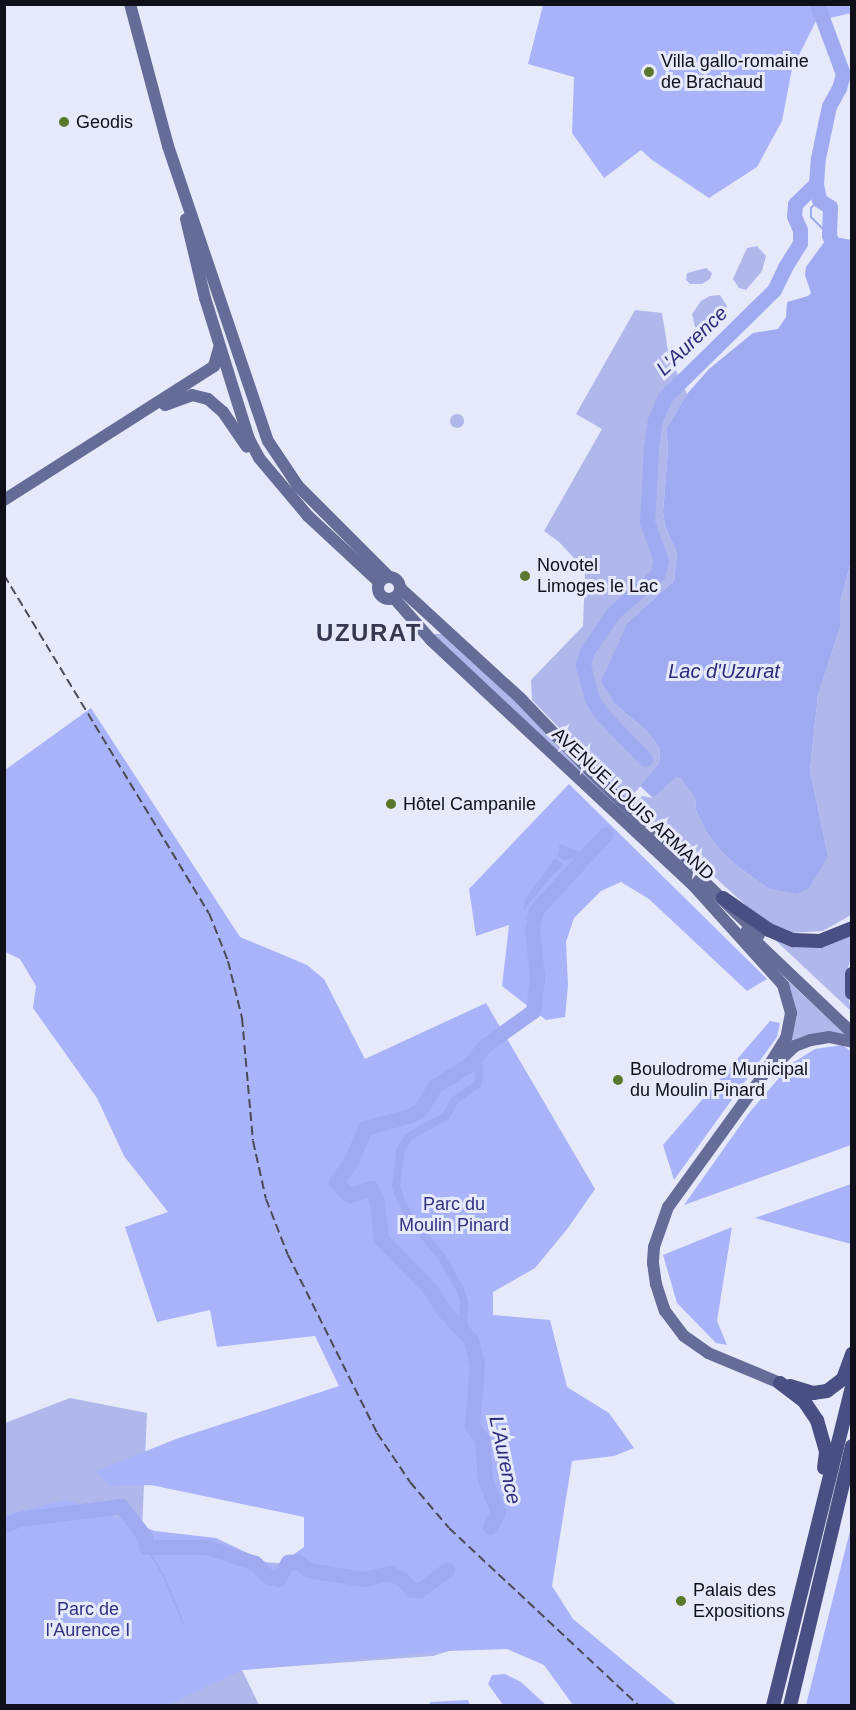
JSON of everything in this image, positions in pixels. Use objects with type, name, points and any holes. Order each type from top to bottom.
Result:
[{"type":"main road","points":[[130,4],[178,176],[268,441],[298,486],[384,579]]},
{"type":"main road","points":[[178,176],[191,243],[217,337],[249,439],[259,458]]},
{"type":"main road","points":[[217,337],[240,356]]},
{"type":"main road","points":[[4,500],[114,427],[214,366],[219,352],[217,337]]},
{"type":"main road","points":[[178,389],[227,370],[236,363],[240,356]]},
{"type":"main road","points":[[114,427],[146,416],[175,399],[192,395],[203,397],[220,408],[247,447],[308,516],[384,579],[398,581],[397,593],[381,597],[377,588],[384,579]]},
{"type":"main road","name":"AVENUE LOUIS ARMAND","points":[[397,593],[431,640],[852,1033]]},
{"type":"main road","name":"AVENUE LOUIS ARMAND","points":[[397,593],[521,699],[591,772],[852,1023]]},
{"type":"main road","points":[[693,885],[783,985],[791,1013],[786,1038],[760,1080],[668,1207],[658,1232],[653,1263],[665,1311],[684,1336],[708,1353],[780,1383],[813,1393],[827,1392],[843,1379],[852,1354]]},
{"type":"main road","points":[[723,898],[769,930],[793,940],[820,941],[852,928]]},
{"type":"main road","points":[[852,974],[852,993]]},
{"type":"main road","points":[[760,1080],[795,1046],[829,1037],[852,1042]]},
{"type":"main road","points":[[780,1383],[804,1401],[818,1420],[823,1436],[826,1452],[817,1527]]},
{"type":"main road","points":[[773,1706],[852,1386]]},
{"type":"main road","points":[[790,1706],[852,1446]]},
{"type":"main road","points":[[819,1584],[852,1488]]},
{"type":"green space","points":[[851,4],[852,13],[816,21],[792,69],[782,121],[757,167],[709,198],[652,160],[641,150],[604,178],[572,133],[574,77],[528,64],[543,5]]},
{"type":"green space","points":[[757,246],[766,256],[762,271],[746,290],[739,288],[733,279],[747,248]]},
{"type":"green space","points":[[706,268],[712,273],[710,279],[702,284],[690,284],[686,280],[687,273]]},
{"type":"green space","points":[[720,295],[727,306],[707,329],[701,330],[695,327],[692,314],[701,301],[710,296]]},
{"type":"green space","points":[[635,310],[662,313],[669,356],[687,394],[666,429],[668,449],[663,512],[665,526],[677,553],[674,581],[628,622],[615,704],[648,732],[660,749],[659,763],[629,800],[532,700],[531,680],[583,626],[585,570],[559,542],[544,531],[602,429],[576,414]]},
{"type":"green space","points":[[457,414],[462,416],[464,421],[462,426],[457,428],[452,426],[450,421],[452,416]]},
{"type":"green space","points":[[851,562],[851,915],[823,931],[789,933],[762,920],[634,804],[642,796],[653,798],[676,776],[681,779],[695,798],[696,810],[707,833],[721,851],[737,866],[768,888],[828,856],[810,770],[818,695],[840,628],[840,603]]},
{"type":"green space","points":[[429,634],[447,634],[747,930]]},
{"type":"green space","name":"Parc du Moulin Pinard","points":[[91,708],[240,937],[307,965],[324,979],[365,1059],[486,1003],[595,1189],[568,1228],[535,1268],[493,1292],[493,1315],[550,1320],[567,1387],[609,1413],[634,1448],[614,1456],[572,1461],[552,1586],[573,1619],[677,1705],[573,1705],[544,1665],[507,1649],[448,1651],[242,1670],[168,1705],[5,1705],[5,1515],[66,1500],[155,1531],[216,1538],[276,1567],[304,1547],[304,1517],[151,1485],[110,1486],[96,1471],[176,1439],[339,1386],[315,1336],[217,1347],[210,1310],[157,1322],[125,1227],[168,1212],[124,1156],[97,1098],[33,1008],[36,986],[20,959],[5,952],[5,770]]},
{"type":"green space","points":[[569,784],[767,979],[747,991],[649,899],[621,882],[601,891],[574,918],[566,942],[568,985],[565,1017],[546,1020],[502,986],[509,925],[476,936],[469,889]]},
{"type":"green space","points":[[851,931],[851,958],[845,979],[851,1011],[773,938],[792,944]]},
{"type":"green space","points":[[773,967],[847,1036],[785,1049],[794,1025]]},
{"type":"green space","points":[[770,1021],[780,1023],[777,1037],[674,1180],[663,1145]]},
{"type":"green space","points":[[842,1045],[851,1051],[851,1145],[684,1205],[749,1113],[791,1064],[815,1049]]},
{"type":"green space","points":[[851,1184],[851,1244],[755,1218]]},
{"type":"green space","points":[[732,1227],[717,1321],[727,1345],[716,1343],[677,1303],[663,1255]]},
{"type":"green space","name":"Parc de l'Aurence I","points":[[70,1398],[147,1413],[141,1555],[432,1572],[531,1625],[433,1656],[242,1670],[259,1705],[5,1706],[5,1423]]},
{"type":"green space","points":[[851,1527],[851,1705],[806,1705]]},
{"type":"green space","points":[[505,1674],[521,1682],[546,1705],[503,1705],[488,1684],[492,1675]]},
{"type":"green space","points":[[468,1700],[470,1705],[429,1705],[430,1702]]},
{"type":"water","name":"Lac d'Uzurat","points":[[835,237],[851,240],[851,562],[840,603],[840,628],[818,695],[810,770],[828,856],[809,888],[797,894],[768,888],[737,866],[721,851],[707,833],[696,810],[695,798],[681,779],[676,777],[653,798],[640,786],[659,763],[660,749],[648,732],[615,704],[601,681],[628,622],[674,581],[677,553],[665,526],[663,512],[668,449],[666,429],[687,394],[709,369],[753,333],[778,329],[786,317],[787,302],[811,293],[805,275],[806,267],[825,241]]},
{"type":"water","points":[[560,844],[581,852],[574,859],[563,860],[557,856]]},
{"type":"water","points":[[555,858],[564,865],[548,880],[524,911],[525,899]]},
{"type":"waterway","name":"L'Aurence","points":[[645,759],[600,712],[592,699],[583,665],[587,651],[613,613],[657,575],[661,561],[647,522],[651,447],[655,420],[665,397],[774,290],[800,243],[800,230],[794,216],[795,204],[816,184],[818,158],[829,106],[839,88],[843,74],[817,4]]},
{"type":"waterway","points":[[816,184],[819,200],[830,207],[829,235],[837,257]]},
{"type":"waterway","points":[[819,200],[811,208],[811,217],[829,235]]},
{"type":"waterway","name":"L'Aurence","points":[[490,1527],[498,1512],[485,1480],[482,1439],[472,1426],[477,1365],[471,1340],[444,1311],[430,1289],[381,1239],[377,1202],[371,1188],[349,1195],[336,1182],[351,1161],[365,1128],[409,1116],[420,1110],[435,1086],[470,1064],[484,1046],[533,1011],[537,977],[532,929],[536,910],[606,834]]},
{"type":"waterway","name":"L'Aurence","points":[[400,1199],[396,1186],[400,1151],[408,1137],[446,1116],[455,1100],[478,1084],[479,1068],[470,1064]]},
{"type":"waterway","name":"L'Aurence","points":[[403,1205],[410,1219],[441,1256],[460,1289],[464,1301],[463,1331]]},
{"type":"waterway","name":"L'Aurence","points":[[4,1525],[20,1519],[121,1506],[145,1537],[146,1547],[207,1547],[255,1563],[267,1576],[278,1579],[288,1562],[297,1561],[308,1570],[365,1579],[389,1573],[401,1578],[412,1590],[420,1590],[447,1570]]},
{"type":"waterway","points":[[146,1547],[163,1574],[183,1623]]},
{"type":"railway","points":[[4,575],[209,913],[228,961],[242,1018],[253,1141],[266,1199],[288,1255],[377,1433],[410,1482],[449,1528],[639,1706]]},
{"type":"place","name":"Villa gallo-romaine de Brachaud","points":[[649,72]]},
{"type":"place","name":"Geodis","points":[[64,122]]},
{"type":"place","name":"Novotel Limoges le Lac","points":[[525,576]]},
{"type":"place","name":"Hôtel Campanile","points":[[391,804]]},
{"type":"place","name":"Boulodrome Municipal du Moulin Pinard","points":[[618,1080]]},
{"type":"place","name":"Palais des Expositions","points":[[681,1601]]},
{"type":"district","name":"UZURAT","points":[[369,633]]}]
